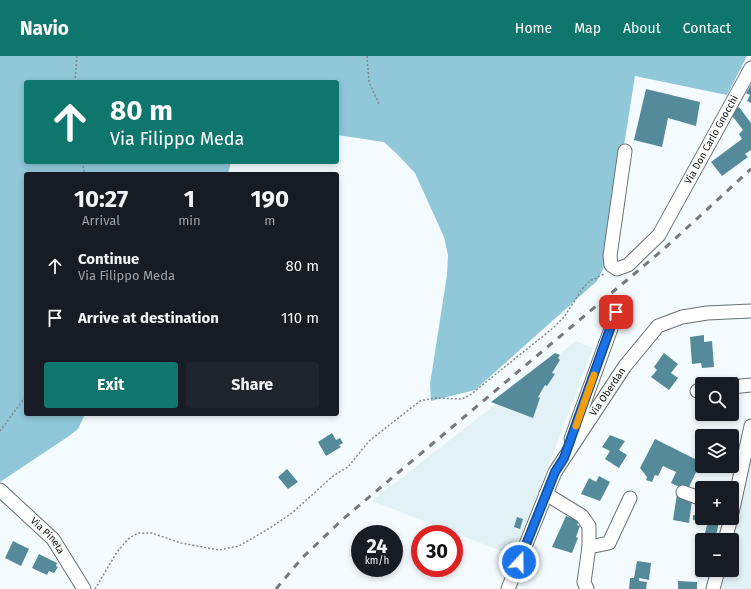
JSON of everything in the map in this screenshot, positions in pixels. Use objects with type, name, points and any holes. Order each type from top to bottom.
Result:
[{"type":"street","name":"Via Don Carlo Gnocchi","points":[[614,268],[628,265],[659,235],[751,68]]},
{"type":"street","points":[[614,268],[611,265],[610,256],[625,151]]},
{"type":"street","name":"Via Oberdan","points":[[508,589],[555,472],[626,366],[658,326],[682,317],[707,312],[750,310]]},
{"type":"street","points":[[564,458],[616,312]]},
{"type":"street","points":[[739,386],[751,385]]},
{"type":"street","points":[[739,481],[751,426]]},
{"type":"street","name":"Via Pineta","points":[[0,490],[54,539],[84,589]]},
{"type":"street","points":[[683,492],[695,496]]},
{"type":"street","points":[[546,494],[582,516],[589,526],[589,547],[584,582],[587,589]]},
{"type":"street","points":[[589,547],[609,543],[630,498]]},
{"type":"street","points":[[713,589],[716,577]]},
{"type":"path","points":[[75,80],[77,56]]},
{"type":"path","points":[[367,56],[369,82],[379,104]]},
{"type":"path","points":[[95,589],[118,552],[128,539],[138,533],[152,534],[181,544],[219,550],[238,546],[270,528],[292,513],[333,476],[348,468],[369,441],[420,401],[434,398],[462,399],[480,388],[553,328],[564,317],[583,288],[590,281],[614,268]]},
{"type":"path","points":[[0,431],[24,399]]},
{"type":"shaded area","points":[[0,56],[747,56],[727,95],[635,76],[605,265],[597,281],[475,390],[431,401],[430,384],[447,275],[448,255],[444,237],[415,173],[397,154],[384,142],[339,135],[339,80],[24,80],[24,164],[230,164],[228,172],[24,172],[24,416],[84,416],[78,429],[0,482]]},
{"type":"shaded area","points":[[576,341],[593,348],[514,556],[463,536],[463,525],[434,525],[372,501]]},
{"type":"shaded area","points":[[751,444],[751,589],[718,589],[721,577],[739,577],[739,533],[731,533],[732,525],[739,525],[739,496]]},
{"type":"building","points":[[751,85],[751,103],[747,101],[750,95],[746,93]]},
{"type":"building","points":[[646,89],[700,102],[696,126],[668,118],[662,147],[634,140]]},
{"type":"building","points":[[739,107],[751,123],[751,150],[745,154],[748,157],[722,176],[711,162],[742,139],[739,134],[743,130],[730,113]]},
{"type":"building","points":[[704,335],[704,342],[712,341],[714,367],[702,368],[701,363],[692,364],[690,337]]},
{"type":"building","points":[[555,353],[560,355],[558,358],[560,360],[552,373],[555,374],[547,386],[545,385],[538,397],[540,398],[533,418],[491,402]]},
{"type":"building","points":[[664,353],[678,364],[671,373],[678,378],[669,390],[651,377],[657,370],[654,367]]},
{"type":"building","points":[[332,433],[336,440],[340,438],[343,443],[339,445],[341,447],[326,456],[318,442]]},
{"type":"building","points":[[610,435],[625,441],[619,450],[627,455],[619,468],[605,459],[610,451],[602,447]]},
{"type":"building","points":[[655,439],[695,459],[696,473],[687,491],[671,483],[676,472],[663,466],[658,476],[655,475],[652,482],[646,480],[647,477],[640,468]]},
{"type":"building","points":[[287,469],[298,482],[288,489],[278,477]]},
{"type":"building","points":[[599,476],[610,482],[600,501],[581,494],[589,478],[596,482]]},
{"type":"building","points":[[677,494],[692,500],[689,523],[673,520]]},
{"type":"building","points":[[566,516],[579,521],[577,525],[580,526],[576,537],[578,538],[572,553],[552,547]]},
{"type":"building","points":[[517,517],[523,519],[520,529],[514,527]]},
{"type":"building","points":[[707,525],[718,525],[717,533],[705,533]]},
{"type":"building","points":[[13,541],[29,549],[21,566],[5,558]]},
{"type":"building","points":[[39,554],[57,563],[56,566],[58,567],[54,573],[49,571],[47,575],[32,568]]},
{"type":"building","points":[[637,561],[651,563],[649,580],[639,578],[639,581],[647,582],[646,589],[629,589],[630,578],[634,578]]},
{"type":"building","points":[[678,581],[697,582],[697,589],[678,589]]},
{"type":"railway","points":[[276,589],[302,558],[343,519],[665,248],[751,169]]},
{"type":"slow traffic","points":[[576,426],[594,375]]},
{"type":"route","points":[[519,562],[555,472],[564,458],[616,312]]}]
